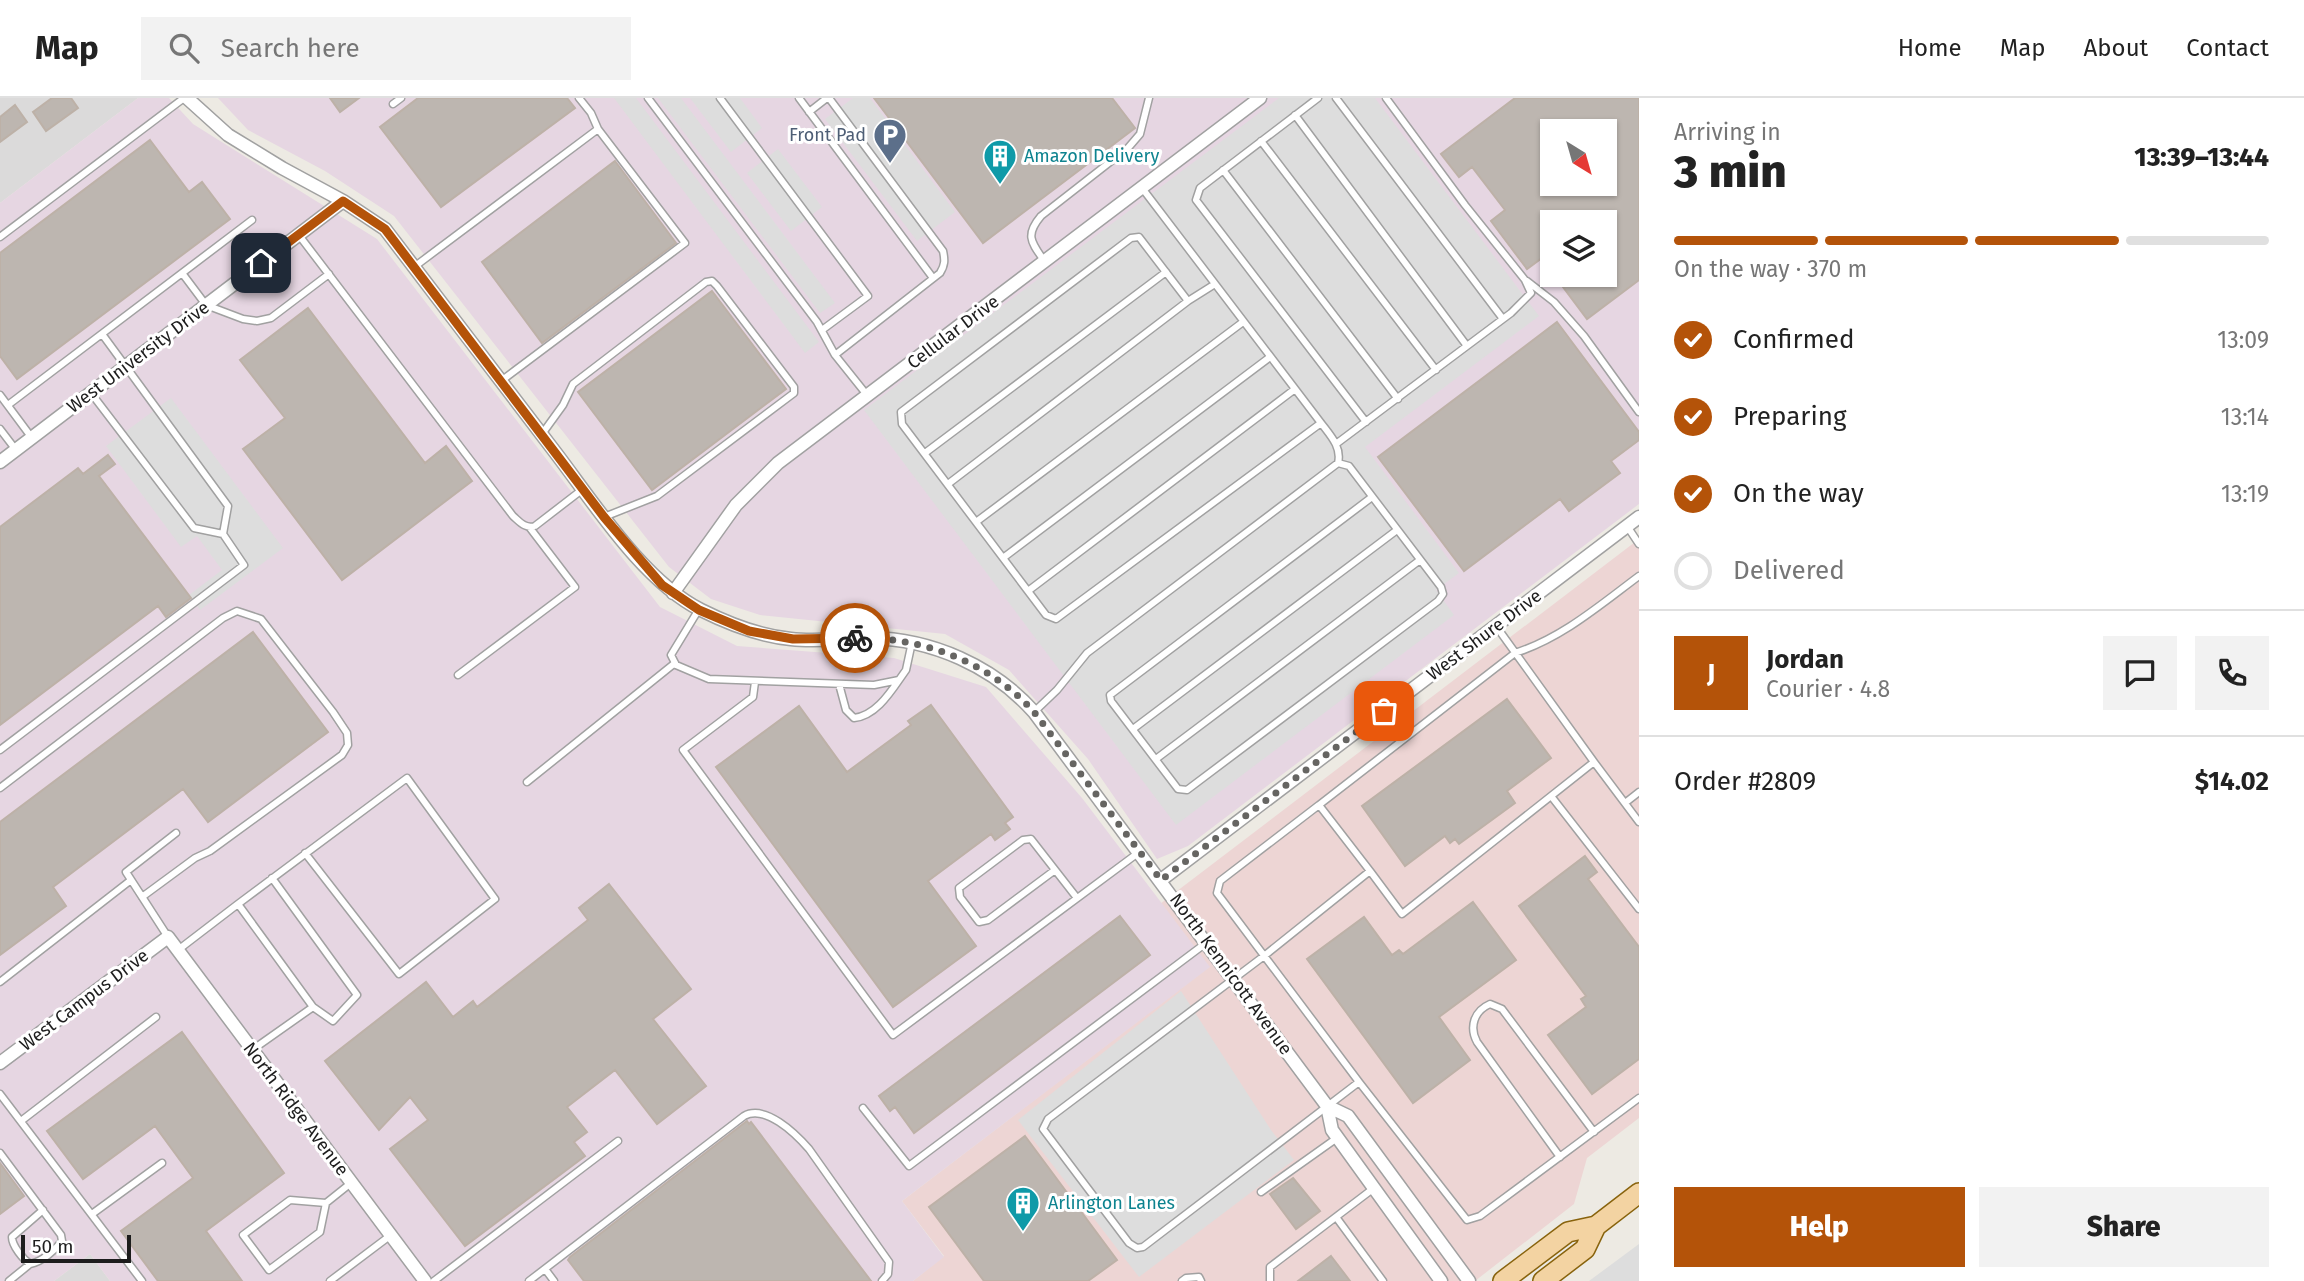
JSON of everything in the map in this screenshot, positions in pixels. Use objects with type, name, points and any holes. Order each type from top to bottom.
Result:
[{"type":"main road","points":[[1503,1281],[1568,1232],[1596,1226],[1636,1199]]},
{"type":"main road","points":[[1543,1281],[1585,1249],[1596,1226]]},
{"type":"street","name":"North Kennicott Avenue","points":[[186,98],[228,135],[343,201],[385,229],[604,517],[648,571],[673,593],[699,610],[749,631],[786,639],[870,638],[912,642],[951,654],[981,670],[1017,695],[1034,712],[1140,852],[1328,1106],[1332,1130],[1337,1138],[1441,1281]]},
{"type":"street","name":"Cellular Drive","points":[[673,593],[747,492],[778,463],[1260,98]]},
{"type":"street","name":"West University Drive","points":[[0,462],[343,201]]},
{"type":"street","name":"West Shure Drive","points":[[1161,880],[1639,517]]},
{"type":"street","name":"North Ridge Avenue","points":[[168,937],[425,1281]]},
{"type":"street","name":"West Campus Drive","points":[[0,1063],[168,937]]},
{"type":"street","name":"North Kennicott Avenue","points":[[1328,1106],[1348,1116],[1469,1281]]},
{"type":"lane","points":[[0,237],[186,98]]},
{"type":"lane","points":[[393,104],[401,98]]},
{"type":"lane","points":[[501,381],[685,243],[598,129],[579,98]]},
{"type":"lane","points":[[648,98],[822,330],[835,355],[868,397]]},
{"type":"lane","points":[[720,98],[868,296],[822,330]]},
{"type":"lane","points":[[799,98],[933,278]]},
{"type":"lane","points":[[809,111],[828,98],[943,251],[945,265],[933,278],[835,355]]},
{"type":"lane","points":[[1045,262],[1031,242],[1031,228],[1041,216],[1135,141],[1149,98]]},
{"type":"lane","points":[[1318,98],[1200,188],[1196,200],[1366,422]]},
{"type":"lane","points":[[1336,98],[1503,319]]},
{"type":"lane","points":[[1336,444],[1503,319],[1531,293],[1525,280],[1465,205],[1386,98]]},
{"type":"lane","points":[[1295,115],[1467,346]]},
{"type":"lane","points":[[414,267],[598,129]]},
{"type":"lane","points":[[1261,141],[1436,370]]},
{"type":"lane","points":[[1223,170],[1398,398]]},
{"type":"lane","points":[[1034,712],[1057,690],[1087,653],[1338,463],[1336,444],[1142,188]]},
{"type":"lane","points":[[8,405],[252,220]]},
{"type":"lane","points":[[298,234],[513,516],[530,528],[575,587],[458,675]]},
{"type":"lane","points":[[1188,301],[1139,237],[1131,238],[901,412],[902,424],[1046,615],[1056,619],[1321,423]]},
{"type":"lane","points":[[925,453],[1166,272]]},
{"type":"lane","points":[[182,273],[205,305],[243,319],[257,321],[271,318],[329,274]]},
{"type":"lane","points":[[1525,280],[1554,302],[1584,336],[1639,412]]},
{"type":"lane","points":[[542,434],[563,405],[573,384],[706,282],[712,281],[717,286],[794,387],[794,393],[657,496],[604,517]]},
{"type":"lane","points":[[948,484],[1188,301],[1215,284]]},
{"type":"lane","points":[[976,522],[1243,322]]},
{"type":"lane","points":[[102,334],[228,506],[223,534]]},
{"type":"lane","points":[[1003,558],[1270,357]]},
{"type":"lane","points":[[1028,591],[1295,389]]},
{"type":"lane","points":[[0,750],[244,565],[223,534],[194,528],[91,393]]},
{"type":"lane","points":[[0,395],[32,438]]},
{"type":"lane","points":[[0,429],[16,450]]},
{"type":"lane","points":[[1338,463],[1349,466],[1441,587],[1443,594],[1438,601],[1186,790],[1178,789],[1111,701],[1110,695],[1372,497]]},
{"type":"lane","points":[[530,528],[583,489]]},
{"type":"lane","points":[[1627,526],[1639,544]]},
{"type":"lane","points":[[1133,729],[1398,530]]},
{"type":"lane","points":[[1156,759],[1420,560]]},
{"type":"lane","points":[[1639,576],[1562,632],[1533,648],[1515,653],[1220,881],[1217,888],[1217,893],[1264,956],[1467,1220],[1480,1216],[1639,1098]]},
{"type":"lane","points":[[699,610],[671,655],[676,666],[709,679],[874,685],[899,680]]},
{"type":"lane","points":[[0,788],[223,618],[237,611],[261,619],[333,712],[347,733],[348,745],[342,755],[142,897]]},
{"type":"lane","points":[[1496,626],[1639,822]]},
{"type":"lane","points":[[839,684],[846,710],[854,718],[864,717],[886,699],[906,670],[912,642]]},
{"type":"lane","points":[[527,782],[675,663]]},
{"type":"lane","points":[[755,682],[754,696],[683,750],[893,1035],[1140,852]]},
{"type":"lane","points":[[1319,805],[1402,914],[1594,762]]},
{"type":"lane","points":[[178,950],[305,853],[407,778],[495,899],[399,974],[305,853]]},
{"type":"lane","points":[[1625,803],[1639,792]]},
{"type":"lane","points":[[1550,796],[1639,909]]},
{"type":"lane","points":[[168,937],[126,872],[176,833]]},
{"type":"lane","points":[[1055,870],[988,920],[979,922],[960,897],[959,888],[1023,840],[1031,839],[1077,898]]},
{"type":"lane","points":[[1359,1082],[1143,1247],[1137,1248],[1129,1243],[1043,1129],[1043,1124],[1048,1119],[1264,956],[1370,871]]},
{"type":"lane","points":[[238,904],[313,1007],[333,1021],[357,995],[272,878]]},
{"type":"lane","points":[[0,982],[131,880]]},
{"type":"lane","points":[[863,1108],[909,1166],[1207,942]]},
{"type":"lane","points":[[1560,1157],[1477,1042],[1473,1034],[1475,1017],[1481,1008],[1490,1004],[1502,1009],[1594,1132]]},
{"type":"lane","points":[[252,1050],[313,1007]]},
{"type":"lane","points":[[20,1121],[156,1017]]},
{"type":"lane","points":[[0,1094],[142,1281]]},
{"type":"lane","points":[[529,1281],[744,1116],[755,1112],[769,1116],[799,1138],[809,1149],[889,1262],[888,1275],[882,1281]]},
{"type":"lane","points":[[1261,1192],[1337,1138]]},
{"type":"lane","points":[[434,1281],[618,1141]]},
{"type":"lane","points":[[0,1153],[43,1210],[61,1235],[62,1241],[36,1264],[30,1264],[25,1261],[12,1237],[43,1210]]},
{"type":"lane","points":[[92,1214],[162,1163]]},
{"type":"lane","points":[[326,1203],[290,1200],[243,1235],[269,1270],[320,1232],[326,1203],[351,1183]]},
{"type":"lane","points":[[1270,1281],[1270,1267],[1374,1188]]},
{"type":"lane","points":[[1336,1217],[1383,1281]]},
{"type":"lane","points":[[330,1281],[391,1236]]},
{"type":"lane","points":[[9,1281],[30,1264]]},
{"type":"lane","points":[[545,1269],[554,1281]]},
{"type":"lane","points":[[1182,1281],[1193,1277],[1201,1281]]},
{"type":"shaded area","points":[[0,98],[138,98],[0,203]]},
{"type":"shaded area","points":[[138,98],[169,98],[193,124],[377,239],[660,607],[737,646],[894,658],[986,687],[1082,798],[1210,967],[902,1201],[944,1257],[913,1281],[110,1281],[90,1254],[54,1281],[0,1281],[0,203]]},
{"type":"shaded area","points":[[218,98],[1639,98],[1639,504],[1188,846],[1157,859],[1088,759],[1009,670],[945,634],[760,615],[711,599],[669,567],[394,216],[325,171],[248,130]]},
{"type":"shaded area","points":[[614,98],[636,98],[819,342],[805,353]]},
{"type":"shaded area","points":[[658,98],[681,98],[835,303],[820,313]]},
{"type":"shaded area","points":[[690,98],[740,98],[762,128],[731,152]]},
{"type":"shaded area","name":"Front Pad","points":[[853,98],[870,98],[955,212],[917,241],[825,119]]},
{"type":"shaded area","points":[[1279,98],[1375,98],[1539,316],[1365,447],[1459,573],[1436,590],[1454,615],[1176,825],[864,410]]},
{"type":"shaded area","points":[[778,149],[822,207],[791,231],[747,173]]},
{"type":"shaded area","points":[[171,398],[283,548],[200,610],[189,595],[222,570],[197,536],[181,547],[106,446]]},
{"type":"shaded area","points":[[1639,539],[1639,1118],[1587,1158],[1574,1204],[1475,1281],[913,1281],[944,1256],[902,1201],[1209,967],[1160,904]]},
{"type":"shaded area","points":[[1181,991],[1271,1130],[1294,1160],[1139,1277],[1018,1120]]},
{"type":"shaded area","points":[[1639,1244],[1639,1281],[1589,1281]]},
{"type":"shaded area","points":[[90,1254],[110,1281],[54,1281]]},
{"type":"building","points":[[52,98],[71,98],[78,108],[46,131],[33,112]]},
{"type":"building","points":[[330,98],[359,98],[340,112]]},
{"type":"building","points":[[418,98],[567,98],[575,108],[441,207],[380,127]]},
{"type":"building","name":"Amazon Delivery","points":[[874,98],[1112,98],[1135,128],[983,243]]},
{"type":"building","points":[[1515,98],[1639,98],[1639,280],[1587,319],[1563,287],[1617,287],[1617,210],[1540,210],[1540,259],[1527,269],[1491,221],[1505,210],[1472,167],[1459,177],[1441,154]]},
{"type":"building","points":[[15,105],[27,122],[0,142],[0,117]]},
{"type":"building","points":[[150,140],[189,192],[202,182],[230,219],[17,379],[0,356],[0,253]]},
{"type":"building","points":[[615,161],[676,243],[542,343],[482,262]]},
{"type":"building","points":[[712,291],[786,389],[652,490],[578,392]]},
{"type":"building","points":[[308,308],[425,463],[446,446],[472,481],[342,580],[243,449],[285,418],[240,360]]},
{"type":"building","points":[[1557,322],[1639,432],[1639,440],[1611,461],[1620,473],[1569,511],[1560,499],[1464,571],[1378,457]]},
{"type":"building","points":[[108,455],[115,464],[99,476],[191,598],[166,617],[158,606],[0,725],[0,527],[78,468],[83,474]]},
{"type":"building","points":[[253,632],[328,732],[208,822],[183,789],[53,887],[66,906],[0,955],[0,822]]},
{"type":"building","points":[[1507,699],[1551,758],[1507,791],[1515,803],[1459,844],[1455,839],[1450,843],[1445,836],[1405,866],[1362,806]]},
{"type":"building","points":[[931,705],[1013,817],[1005,823],[1010,829],[995,840],[991,834],[928,881],[976,946],[893,1007],[716,767],[799,706],[847,772],[911,725],[908,721]]},
{"type":"building","points":[[1585,856],[1597,872],[1588,879],[1639,947],[1639,1059],[1592,1094],[1548,1035],[1586,1007],[1581,999],[1586,996],[1519,906]]},
{"type":"building","points":[[609,884],[691,989],[653,1019],[706,1086],[657,1124],[615,1070],[567,1107],[587,1132],[574,1142],[585,1156],[465,1246],[390,1149],[428,1120],[410,1097],[379,1130],[325,1061],[426,982],[453,1017],[473,1001],[477,1007],[588,920],[579,908]]},
{"type":"building","points":[[1473,902],[1516,960],[1439,1017],[1470,1060],[1413,1103],[1307,959],[1364,917],[1392,955],[1399,950],[1403,954]]},
{"type":"building","points":[[1120,916],[1150,955],[914,1133],[895,1107],[890,1111],[879,1096]]},
{"type":"building","points":[[182,1032],[284,1173],[206,1231],[242,1281],[158,1281],[121,1231],[193,1178],[155,1126],[83,1179],[47,1131]]},
{"type":"building","points":[[747,1121],[749,1124],[751,1122],[871,1281],[584,1281],[568,1260],[570,1257]]},
{"type":"building","name":"Arlington Lanes","points":[[1025,1136],[1117,1260],[1088,1281],[984,1281],[929,1207]]},
{"type":"building","points":[[0,1163],[24,1196],[0,1214]]},
{"type":"building","points":[[1293,1178],[1320,1211],[1296,1229],[1270,1194]]},
{"type":"building","points":[[1331,1256],[1350,1281],[1298,1281]]},
{"type":"way so far","points":[[855,638],[912,642],[941,651],[968,662],[1007,687],[1034,712],[1161,880],[1384,711]]},
{"type":"place","name":"Front Pad","points":[[890,165]]},
{"type":"place","name":"Amazon Delivery","points":[[1000,186]]},
{"type":"place","name":"Arlington Lanes","points":[[1023,1233]]},
{"type":"route","points":[[261,263],[343,201],[385,229],[604,517],[662,585],[699,610],[749,631],[793,639],[855,638]]}]
